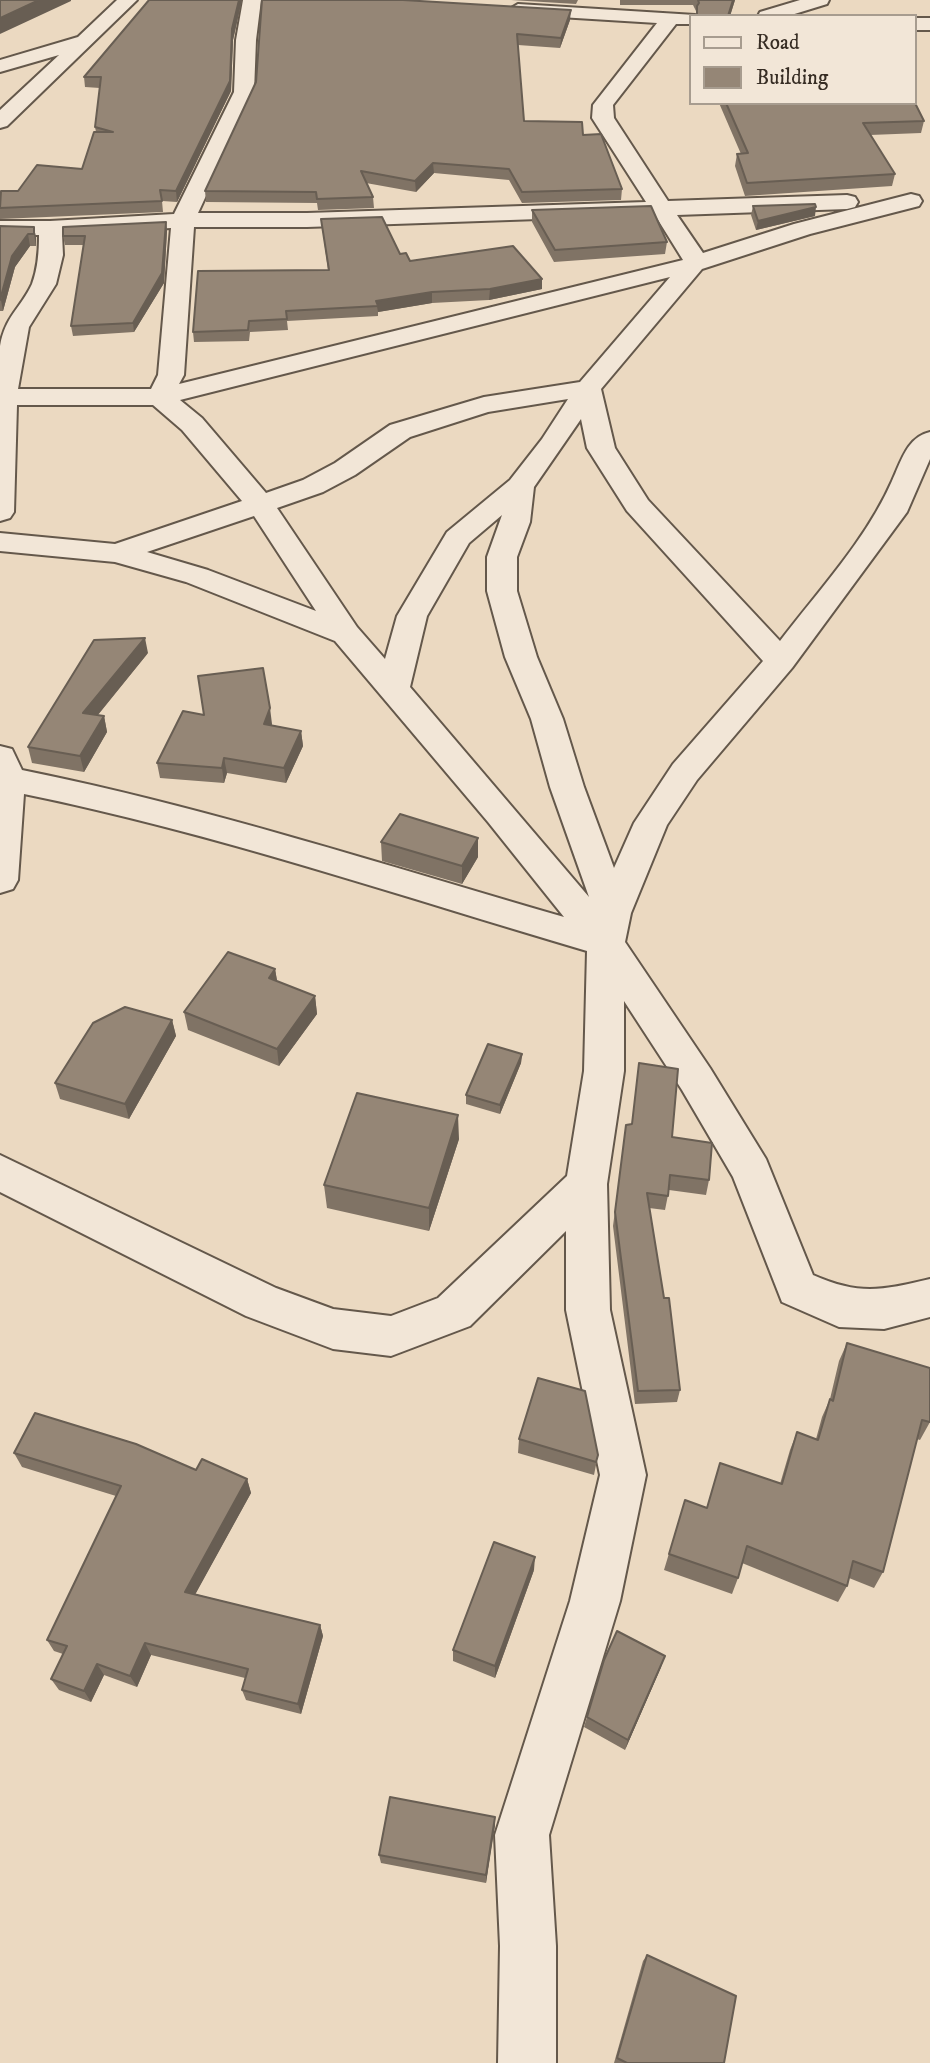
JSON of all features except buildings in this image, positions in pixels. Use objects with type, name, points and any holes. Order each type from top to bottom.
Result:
[{"type":"street","points":[[0,122],[128,0]]},
{"type":"street","points":[[160,397],[171,375],[183,220],[214,150],[238,109],[244,92],[246,40],[252,0]]},
{"type":"street","points":[[774,14],[820,0]]},
{"type":"street","points":[[500,9],[579,6],[680,19]]},
{"type":"street","points":[[393,690],[412,616],[457,538],[520,486],[553,443],[587,388],[694,264],[695,260],[603,118],[603,105],[680,19]]},
{"type":"street","points":[[0,66],[83,42]]},
{"type":"street","points":[[0,228],[660,206],[920,201]]},
{"type":"street","points":[[4,397],[160,397],[694,264],[802,229],[920,201]]},
{"type":"street","points":[[0,512],[4,397],[16,327],[44,284],[51,255],[50,228]]},
{"type":"street","points":[[117,553],[313,486],[345,469],[400,431],[484,405],[587,388]]},
{"type":"street","points":[[587,388],[601,448],[637,505],[781,662]]},
{"type":"street","points":[[160,397],[192,424],[260,504],[346,634],[393,690],[500,813],[609,928]]},
{"type":"street","points":[[527,2063],[528,1946],[522,1835],[596,1601],[623,1475],[589,1310],[586,1184],[604,1071],[609,928],[651,823],[671,792],[685,772],[781,662],[893,512],[920,450],[930,440]]},
{"type":"street","points":[[520,486],[516,522],[502,557],[502,591],[521,657],[547,719],[609,928],[751,1171],[797,1288],[839,1307],[884,1309],[930,1298]]},
{"type":"street","points":[[0,542],[117,553],[197,576],[346,634]]},
{"type":"street","points":[[0,880],[4,768],[108,799],[609,928]]},
{"type":"street","points":[[0,1172],[261,1301],[333,1329],[391,1336],[454,1312],[586,1184]]}]
